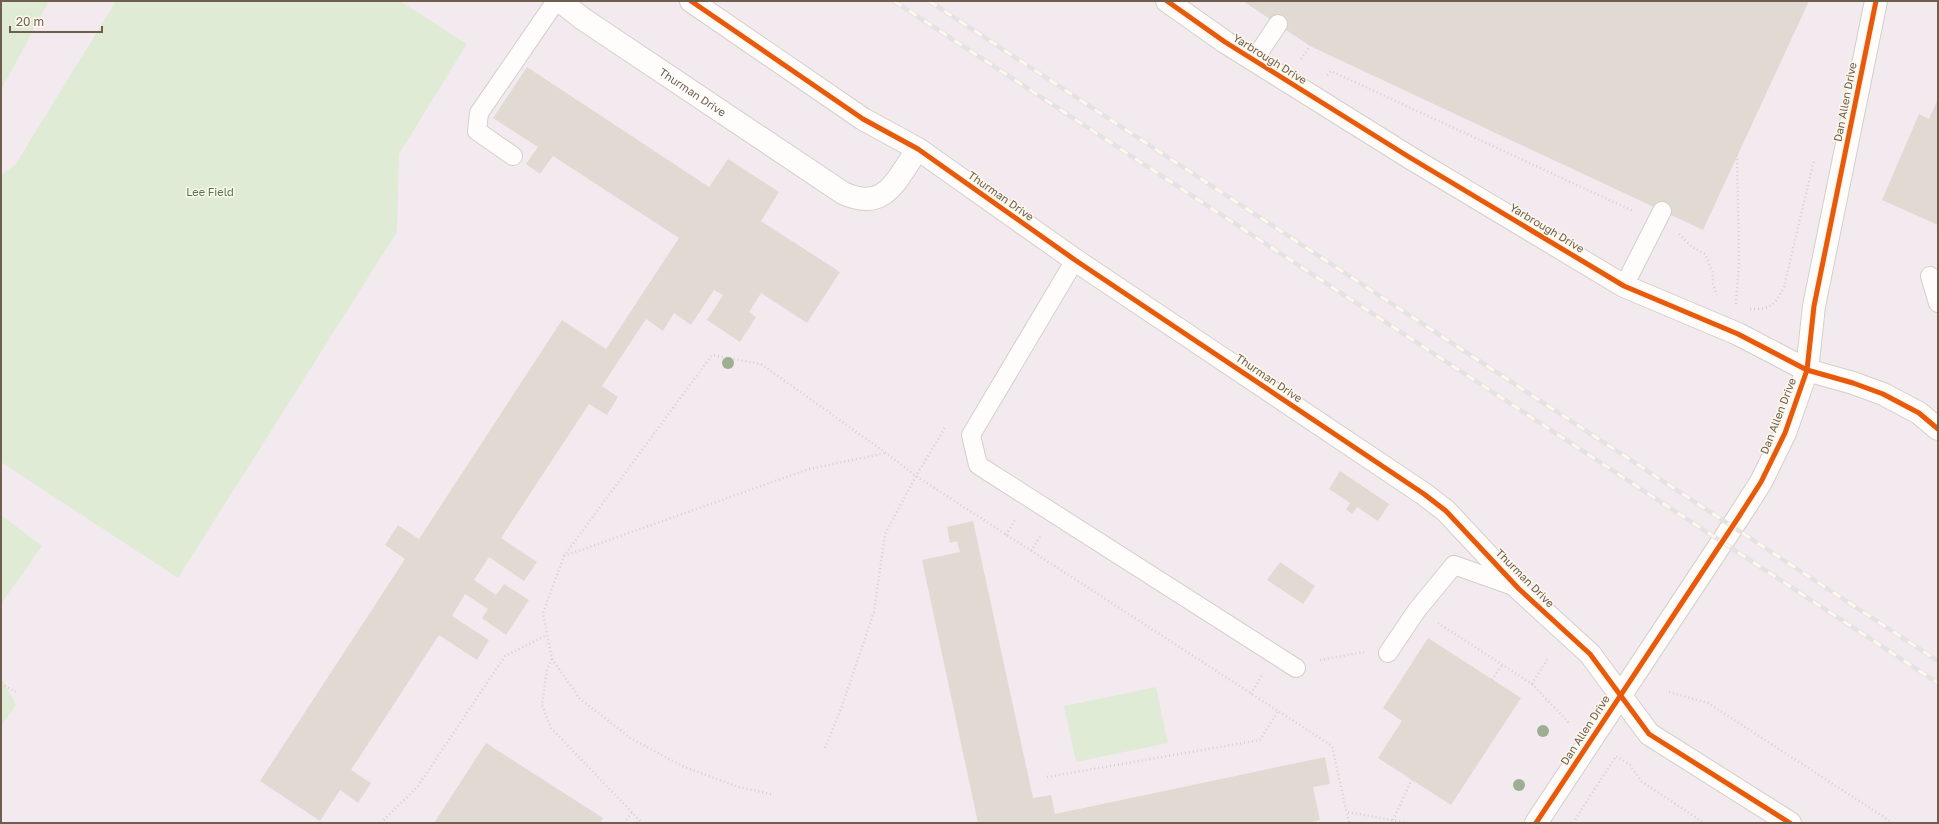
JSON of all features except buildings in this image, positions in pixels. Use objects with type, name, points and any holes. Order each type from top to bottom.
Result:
[{"type":"street","name":"Thurman Drive","points":[[560,1],[583,19],[853,198],[868,201],[882,196],[890,188],[918,149]]},
{"type":"street","name":"Thurman Drive","points":[[691,1],[863,119],[918,149],[1075,260],[1424,494],[1462,528],[1519,588],[1590,654],[1649,734],[1790,823]]},
{"type":"street","name":"Yarbrough Drive","points":[[1167,1],[1225,42],[1409,157],[1624,286],[1738,334],[1806,370],[1853,383],[1884,394],[1919,413],[1938,429]]},
{"type":"street","name":"Dan Allen Drive","points":[[1536,823],[1761,482],[1785,433],[1806,370],[1814,306],[1876,1]]},
{"type":"lane","points":[[513,156],[477,131],[479,113],[556,1]]},
{"type":"lane","points":[[1254,60],[1278,24]]},
{"type":"lane","points":[[1624,286],[1659,216]]},
{"type":"lane","points":[[1075,260],[971,435],[978,465],[1296,668]]},
{"type":"lane","points":[[1930,276],[1938,302]]},
{"type":"lane","points":[[1388,653],[1417,610],[1454,565],[1519,588]]},
{"type":"path","points":[[1298,63],[1310,46]]},
{"type":"path","points":[[1322,78],[1331,71],[1659,216],[1692,247],[1705,254],[1714,273],[1712,284],[1719,301]]},
{"type":"path","points":[[1748,308],[1760,309],[1770,306],[1778,300],[1784,287],[1816,152]]},
{"type":"path","points":[[1731,305],[1736,307],[1739,262],[1737,155]]},
{"type":"path","points":[[771,794],[739,788],[684,767],[632,739],[580,699],[552,659],[543,613],[564,556],[712,355],[761,364],[916,476],[1332,746],[1348,812],[1349,823]]},
{"type":"path","points":[[825,748],[842,706],[874,612],[885,534],[916,476],[949,422]]},
{"type":"path","points":[[564,556],[809,469],[886,453]]},
{"type":"path","points":[[1417,610],[1532,684],[1574,728]]},
{"type":"path","points":[[381,823],[418,786],[505,656],[547,635]]},
{"type":"path","points":[[1296,668],[1329,657],[1370,652],[1388,653]]},
{"type":"path","points":[[1532,684],[1548,658]]},
{"type":"path","points":[[552,659],[547,669],[542,705],[551,728],[642,823]]},
{"type":"path","points":[[1492,680],[1502,665]]},
{"type":"path","points":[[1,684],[18,694]]},
{"type":"path","points":[[1669,692],[1708,703],[1893,823]]},
{"type":"path","points":[[1047,777],[1260,740],[1278,711]]},
{"type":"path","points":[[1573,823],[1616,756],[1630,765],[1641,781],[1704,823]]},
{"type":"path","points":[[1393,820],[1412,780]]},
{"type":"path","points":[[624,823],[632,812]]},
{"type":"path","points":[[1348,812],[1408,823]]},
{"type":"shaded area","points":[[1,1],[1938,1],[1938,823],[1,823]]},
{"type":"green space","points":[[1,1],[49,1],[1,90]]},
{"type":"green space","name":"Lee Field","points":[[116,1],[400,1],[467,44],[399,154],[397,232],[178,578],[1,462],[1,175],[15,165]]},
{"type":"green space","points":[[1,515],[42,546],[1,604]]},
{"type":"green space","points":[[1,677],[16,705],[1,727]]},
{"type":"green space","points":[[1156,687],[1168,743],[1076,762],[1064,706]]},
{"type":"railway","points":[[894,1],[1938,683]]},
{"type":"railway","points":[[929,1],[1938,661]]},
{"type":"cycle path","points":[[691,1],[863,119],[918,149],[1075,260],[1424,494],[1446,511],[1519,589],[1590,654],[1649,734],[1790,823]]},
{"type":"cycle path","points":[[1167,1],[1225,42],[1409,157],[1624,286],[1738,334],[1807,370],[1853,383],[1883,394],[1919,413],[1938,429]]},
{"type":"cycle path","points":[[1536,823],[1761,482],[1785,433],[1807,370],[1814,306],[1876,1]]}]
